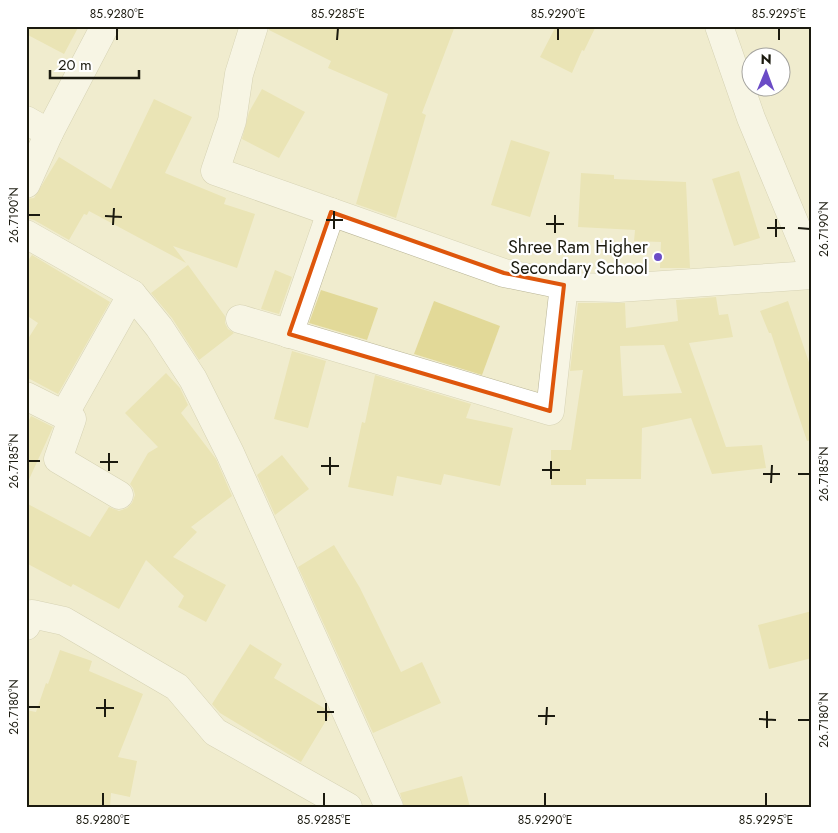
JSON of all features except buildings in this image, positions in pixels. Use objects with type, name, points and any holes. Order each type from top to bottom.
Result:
[{"type":"street","points":[[26,184],[38,127],[105,26]]},
{"type":"street","points":[[254,26],[239,74],[232,121],[215,171],[504,273],[573,287],[618,288],[812,275]]},
{"type":"street","points":[[719,26],[751,118],[812,265]]},
{"type":"street","points":[[289,334],[331,212]]},
{"type":"street","points":[[26,234],[132,294],[159,327],[193,379],[238,470],[389,807]]},
{"type":"street","points":[[240,319],[550,411],[564,285]]},
{"type":"street","points":[[64,415],[132,294]]},
{"type":"street","points":[[26,396],[72,419],[58,459],[119,495]]},
{"type":"street","points":[[26,626],[32,614],[64,621],[177,687],[215,732],[348,807]]},
{"type":"highlighted area","points":[[331,212],[504,273],[564,285],[550,411],[289,334]]},
{"type":"place","name":"Shree Ram Higher Secondary School","points":[[658,257]]}]
